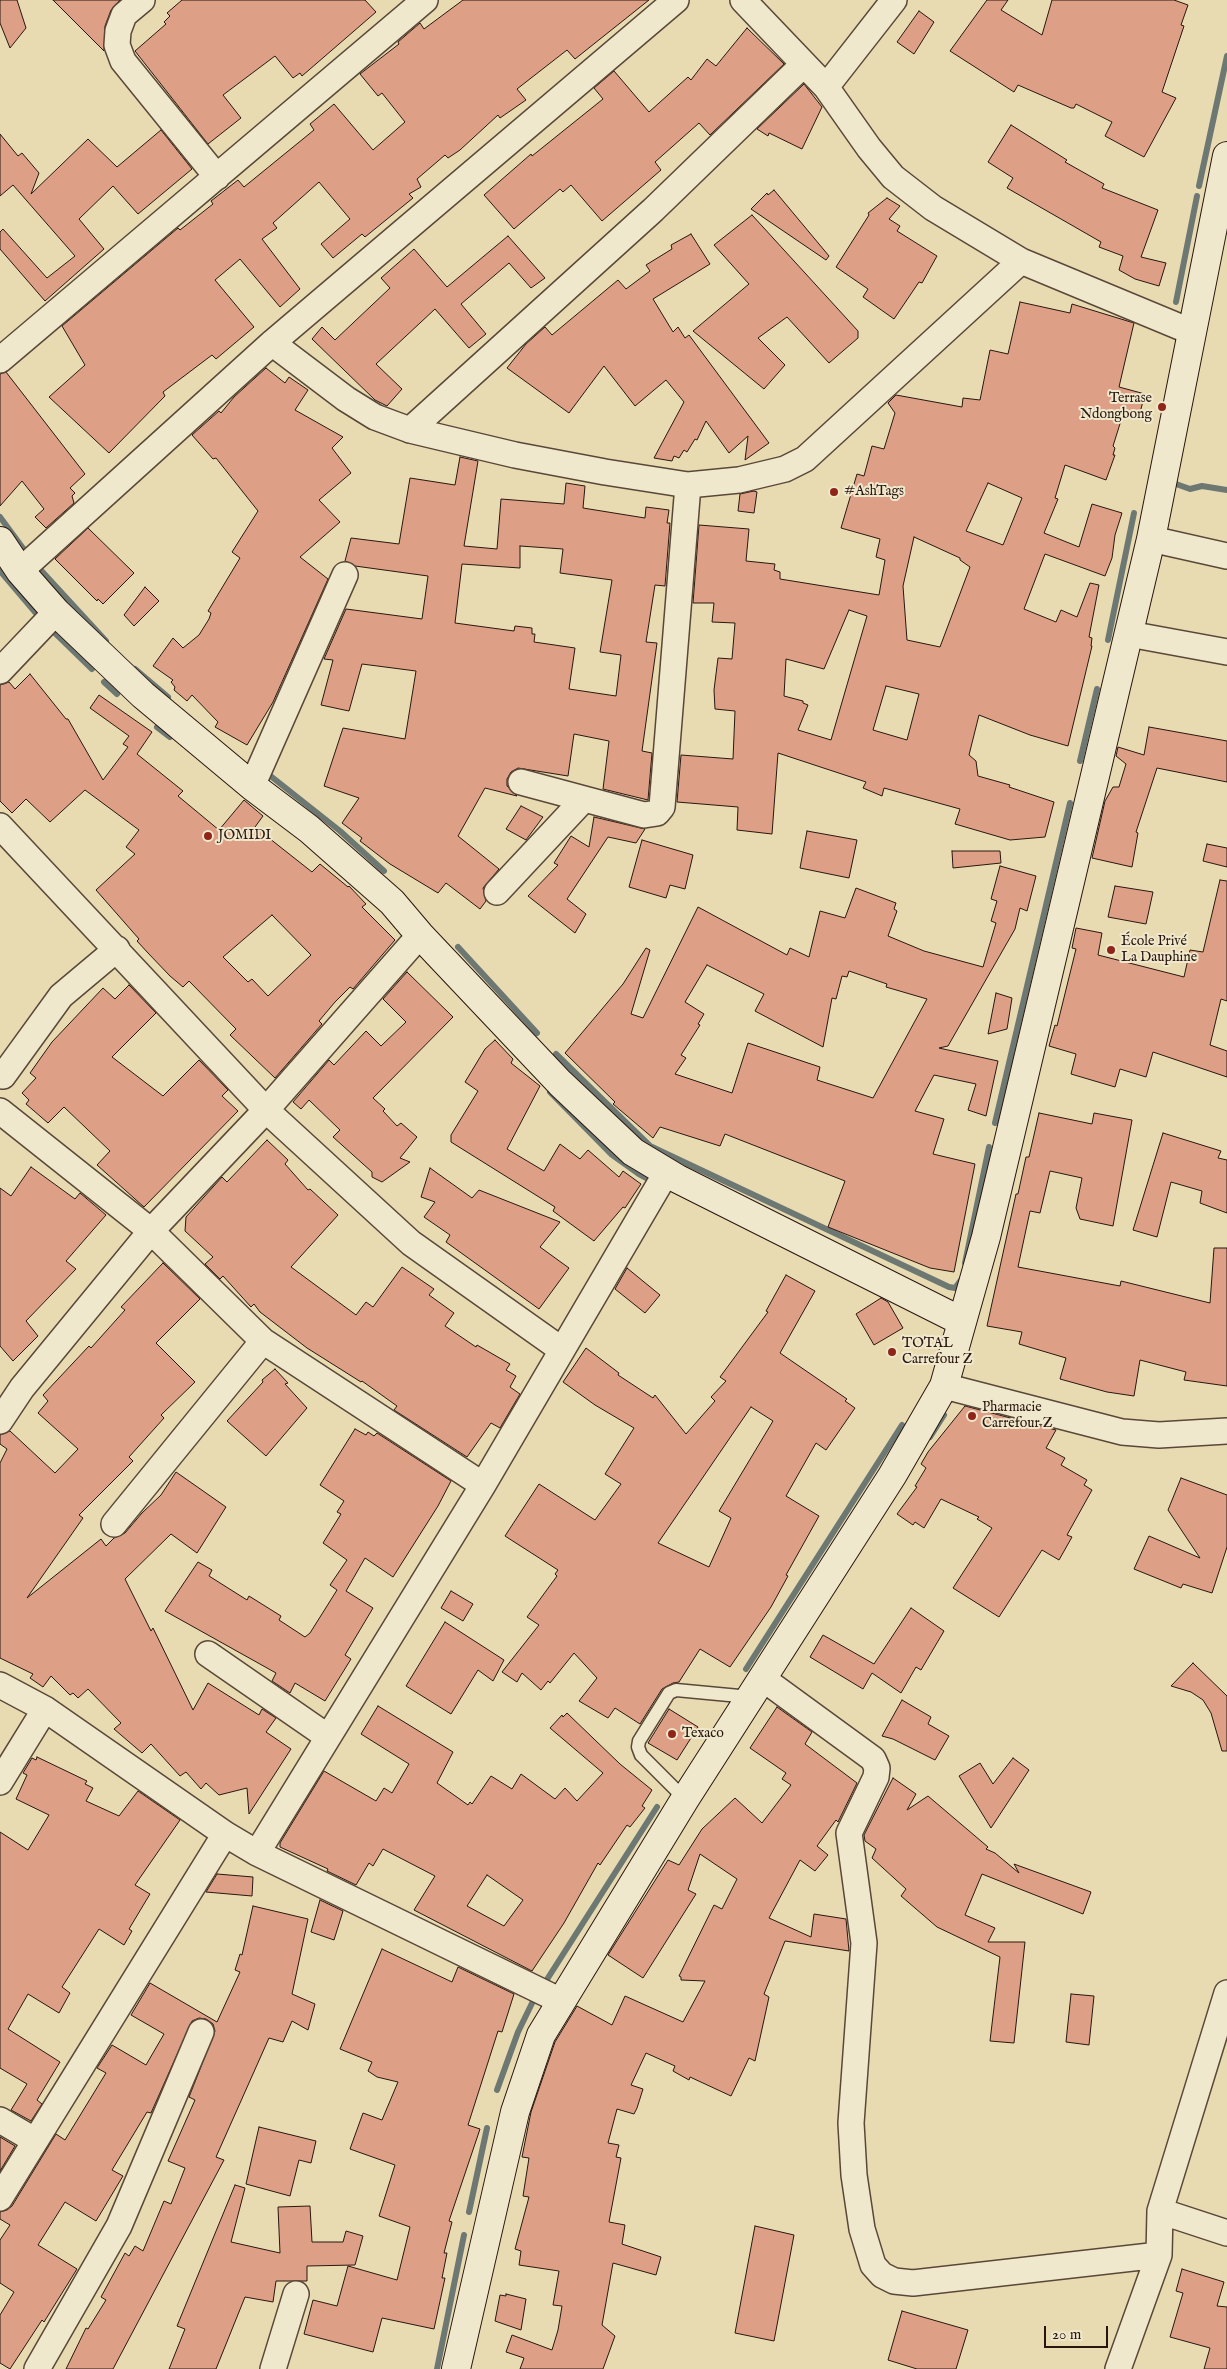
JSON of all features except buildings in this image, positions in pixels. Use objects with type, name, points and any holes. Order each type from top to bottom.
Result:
[{"type":"main road","points":[[456,2369],[515,2112],[541,2035],[685,1799],[892,1476],[944,1386],[986,1237],[1129,634],[1151,538],[1192,332],[1222,199],[1227,156]]},
{"type":"main road","points":[[0,541],[20,571],[56,612],[143,695],[252,786],[309,829],[392,902],[420,935],[602,1125],[633,1152],[666,1173],[961,1321]]},
{"type":"street","points":[[142,0],[124,15],[118,32],[117,45],[123,62],[217,177]]},
{"type":"street","points":[[0,360],[426,0]]},
{"type":"street","points":[[20,571],[272,343],[676,0]]},
{"type":"street","points":[[743,0],[826,87],[892,177],[933,208],[1021,262],[1192,332]]},
{"type":"street","points":[[826,87],[894,0]]},
{"type":"street","points":[[410,430],[653,210],[804,64]]},
{"type":"street","points":[[272,343],[346,399],[375,417],[410,430],[542,460],[688,485],[763,476],[804,459],[1021,262]]},
{"type":"street","points":[[521,782],[644,815],[657,813],[662,807],[688,485]]},
{"type":"street","points":[[1151,538],[1227,556]]},
{"type":"street","points":[[252,786],[345,575]]},
{"type":"street","points":[[0,671],[56,612]]},
{"type":"street","points":[[1129,634],[1227,652]]},
{"type":"street","points":[[497,892],[584,799]]},
{"type":"street","points":[[0,826],[266,1110],[411,1244],[562,1350]]},
{"type":"street","points":[[0,1421],[22,1388],[151,1232],[266,1110],[420,935]]},
{"type":"street","points":[[3,1076],[61,996],[117,950]]},
{"type":"street","points":[[0,1111],[151,1232],[263,1341],[483,1485]]},
{"type":"street","points":[[257,1853],[483,1485],[666,1173]]},
{"type":"street","points":[[114,1524],[263,1341]]},
{"type":"street","points":[[944,1386],[1122,1432],[1159,1435],[1227,1431]]},
{"type":"street","points":[[208,1654],[328,1737]]},
{"type":"street","points":[[0,1685],[45,1709],[225,1834],[257,1853],[561,2001]]},
{"type":"street","points":[[756,1687],[873,1759],[877,1768],[876,1777],[849,1833],[864,1943],[853,2089],[853,2158],[862,2229],[873,2265],[882,2275],[894,2281],[913,2283],[1159,2256]]},
{"type":"street","points":[[0,1782],[45,1709]]},
{"type":"street","points":[[0,2198],[34,2140],[225,1834]]},
{"type":"street","points":[[1118,2369],[1159,2256],[1160,2211],[1227,1993]]},
{"type":"street","points":[[37,2369],[119,2226],[201,2032]]},
{"type":"street","points":[[0,2120],[34,2140]]},
{"type":"street","points":[[1160,2211],[1227,2234]]},
{"type":"street","points":[[273,2369],[296,2294]]},
{"type":"lane","points":[[685,1799],[641,1755],[638,1747],[639,1741],[669,1693],[676,1690],[756,1687]]},
{"type":"waterway","points":[[1199,186],[1227,56]]},
{"type":"waterway","points":[[1176,302],[1197,196]]},
{"type":"waterway","points":[[1171,478],[1176,484],[1190,489],[1202,486],[1227,490]]},
{"type":"waterway","points":[[1108,640],[1134,513]]},
{"type":"waterway","points":[[0,517],[25,551]]},
{"type":"waterway","points":[[37,566],[106,641]]},
{"type":"waterway","points":[[0,571],[35,612]]},
{"type":"waterway","points":[[53,631],[92,669]]},
{"type":"waterway","points":[[135,669],[168,697]]},
{"type":"waterway","points":[[104,682],[117,694]]},
{"type":"waterway","points":[[1080,761],[1097,689]]},
{"type":"waterway","points":[[157,727],[170,737]]},
{"type":"waterway","points":[[268,774],[340,831],[384,871]]},
{"type":"waterway","points":[[995,1123],[1070,803]]},
{"type":"waterway","points":[[458,947],[537,1033]]},
{"type":"waterway","points":[[556,1054],[650,1146],[949,1287],[955,1288],[961,1280]]},
{"type":"waterway","points":[[550,1092],[611,1154],[654,1182]]},
{"type":"waterway","points":[[965,1263],[989,1147]]},
{"type":"waterway","points":[[930,1437],[944,1415]]},
{"type":"waterway","points":[[746,1669],[902,1425]]},
{"type":"waterway","points":[[546,1981],[657,1807]]},
{"type":"waterway","points":[[497,2090],[518,2032],[536,1995]]},
{"type":"waterway","points":[[469,2212],[487,2128]]},
{"type":"waterway","points":[[437,2369],[464,2235]]},
{"type":"place","name":"Terrase Ndongbong","points":[[1162,407]]},
{"type":"place","name":"#AshTags","points":[[834,492]]},
{"type":"place","name":"JOMIDI","points":[[208,836]]},
{"type":"place","name":"École Privé La Dauphine","points":[[1111,950]]},
{"type":"place","name":"TOTAL Carrefour Z","points":[[892,1352]]},
{"type":"place","name":"Pharmacie Carrefour Z","points":[[972,1416]]},
{"type":"place","name":"Texaco","points":[[672,1734]]}]
